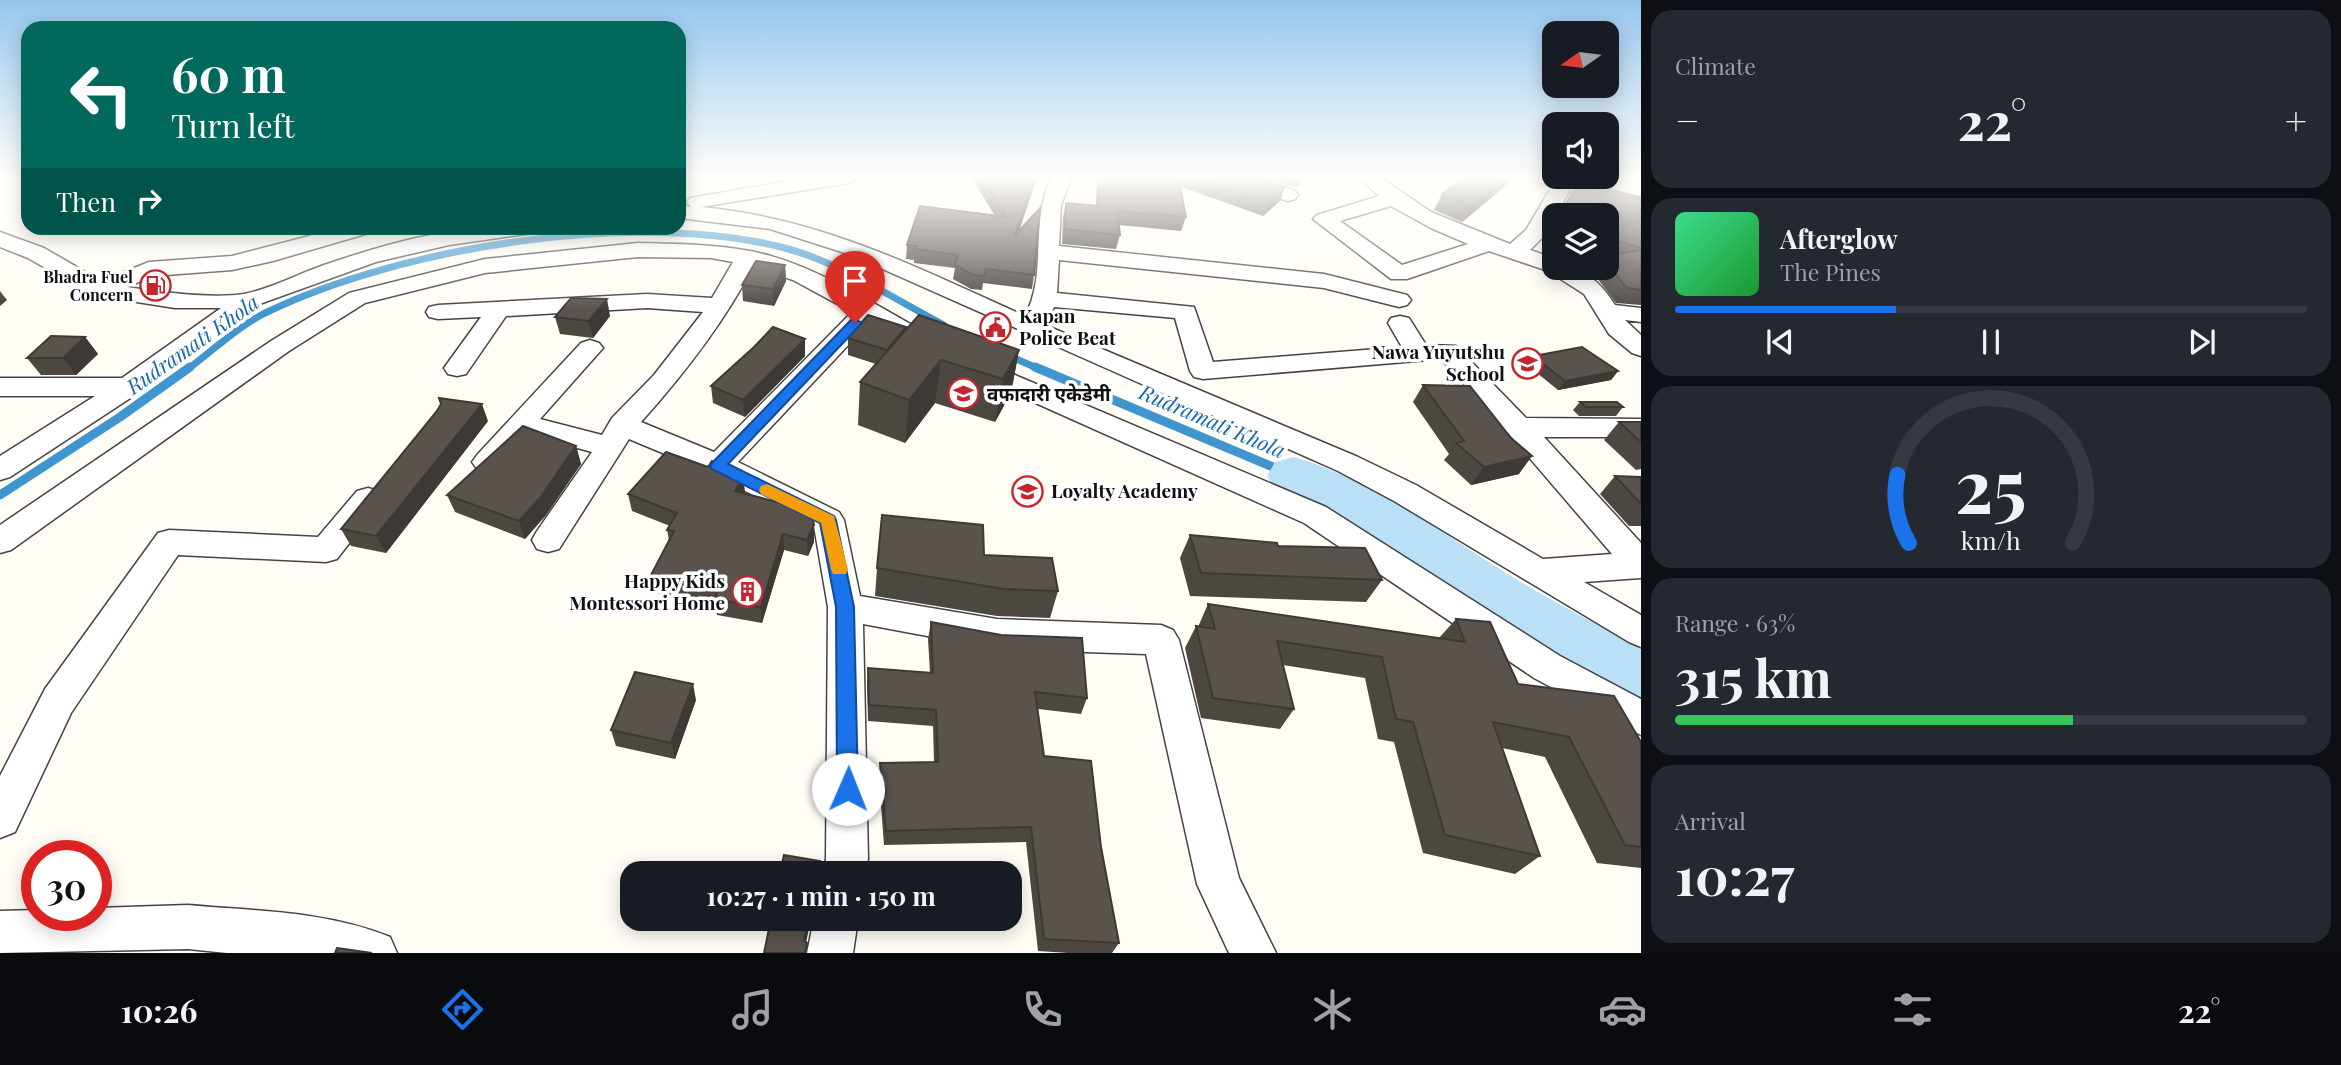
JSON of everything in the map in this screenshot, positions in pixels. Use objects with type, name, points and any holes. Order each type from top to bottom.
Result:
[{"type":"street","points":[[765,221],[800,230],[895,267],[1348,464],[1405,493],[1641,632]]},
{"type":"street","points":[[1031,328],[1045,299],[1050,221]]},
{"type":"street","points":[[1327,221],[1399,274],[1488,244]]},
{"type":"street","points":[[1440,221],[1488,244],[1542,262]]},
{"type":"street","points":[[1515,251],[1535,234],[1542,221]]},
{"type":"street","points":[[100,290],[149,270],[232,263],[337,235]]},
{"type":"street","points":[[0,470],[129,387],[246,301],[369,257],[472,235]]},
{"type":"street","points":[[0,239],[36,253],[100,290],[175,301],[246,301]]},
{"type":"street","points":[[0,541],[280,346],[357,298],[485,265],[625,251],[711,251],[747,257],[801,275],[948,354],[1038,391],[1206,469],[1315,514],[1547,667],[1641,718]]},
{"type":"street","points":[[1048,252],[1324,281],[1400,311],[1419,354]]},
{"type":"street","points":[[548,540],[616,436],[663,381],[720,306],[747,257]]},
{"type":"street","points":[[1578,280],[1593,289],[1618,329],[1641,348]]},
{"type":"street","points":[[1045,299],[1185,312],[1203,371],[1447,351],[1519,427],[1641,565]]},
{"type":"street","points":[[438,312],[647,301],[720,306]]},
{"type":"street","points":[[457,368],[499,309]]},
{"type":"street","points":[[718,465],[867,311]]},
{"type":"street","points":[[1607,311],[1641,315]]},
{"type":"street","points":[[487,463],[520,423],[590,348]]},
{"type":"street","points":[[0,387],[129,387]]},
{"type":"street","points":[[520,423],[616,436],[718,465],[828,520],[845,607],[848,743],[847,861]]},
{"type":"street","points":[[1519,427],[1641,428]]},
{"type":"street","points":[[0,818],[58,701],[169,542],[326,550],[388,474]]},
{"type":"street","points":[[1536,572],[1641,565]]},
{"type":"street","points":[[845,607],[996,634],[1161,640],[1219,884],[1253,953]]},
{"type":"street","points":[[0,934],[70,942],[188,927],[374,953]]},
{"type":"street","points":[[830,953],[834,931]]},
{"type":"building","points":[[915,221],[1020,221],[1015,235],[1028,221],[1039,221],[1034,275],[986,269],[984,276],[973,275],[955,265],[958,255],[915,249],[916,246],[907,245]]},
{"type":"building","points":[[1065,221],[1118,221],[1120,235],[1065,229]]},
{"type":"building","points":[[1619,221],[1641,221],[1641,248],[1619,241]]},
{"type":"building","points":[[1641,250],[1641,290],[1627,288],[1619,278],[1619,254]]},
{"type":"building","points":[[756,261],[785,265],[773,289],[742,285]]},
{"type":"building","points":[[571,298],[607,299],[589,321],[555,317]]},
{"type":"building","points":[[868,315],[906,327],[887,350],[848,338]]},
{"type":"building","points":[[919,315],[1019,350],[1003,379],[941,360],[909,400],[860,382]]},
{"type":"building","points":[[773,327],[805,339],[743,400],[711,386],[754,347]]},
{"type":"building","points":[[51,336],[85,337],[63,358],[27,358]]},
{"type":"building","points":[[1582,347],[1618,371],[1565,381],[1533,356]]},
{"type":"building","points":[[1423,385],[1470,386],[1511,438],[1532,456],[1484,467],[1456,443],[1464,441]]},
{"type":"building","points":[[439,398],[482,404],[376,536],[341,529],[437,411],[441,404]]},
{"type":"building","points":[[1580,402],[1617,402],[1623,407],[1586,407]]},
{"type":"building","points":[[1619,422],[1641,422],[1641,442]]},
{"type":"building","points":[[523,426],[576,446],[540,498],[519,521],[447,495]]},
{"type":"building","points":[[666,452],[708,467],[712,461],[743,477],[735,491],[811,511],[814,525],[807,540],[783,534],[761,607],[715,599],[717,592],[650,577],[674,531],[667,530],[677,513],[628,494]]},
{"type":"building","points":[[1615,476],[1641,477],[1641,504]]},
{"type":"building","points":[[882,515],[983,525],[984,555],[1052,558],[1058,591],[1004,589],[877,568]]},
{"type":"building","points":[[1190,535],[1277,543],[1278,546],[1365,548],[1382,580],[1201,573]]},
{"type":"building","points":[[1208,604],[1465,642],[1456,619],[1490,622],[1518,684],[1614,696],[1641,742],[1641,847],[1625,845],[1569,737],[1493,722],[1540,856],[1445,835],[1413,722],[1396,719],[1382,657],[1277,641],[1294,709],[1213,698],[1196,626],[1215,629]]},
{"type":"building","points":[[931,622],[1001,635],[1082,638],[1087,698],[1035,692],[1044,756],[1091,761],[1101,847],[1119,943],[1044,939],[1031,827],[886,831],[880,763],[938,762],[936,710],[869,705],[868,668],[933,673]]},
{"type":"building","points":[[635,672],[693,684],[671,743],[611,730]]},
{"type":"building","points":[[784,855],[820,861],[783,861]]},
{"type":"building","points":[[769,931],[806,931],[805,953],[764,953]]},
{"type":"building","points":[[337,948],[372,953],[335,953]]},
{"type":"waterway","name":"Rudramati Khola","points":[[686,234],[719,236],[799,252],[863,280],[944,325]]},
{"type":"waterway","name":"Rudramati Khola","points":[[188,369],[235,332],[265,313],[320,290],[381,270],[448,254],[577,235]]},
{"type":"waterway","name":"Rudramati Khola","points":[[1007,355],[1039,369]]},
{"type":"waterway","name":"Rudramati Khola","points":[[0,495],[120,417],[190,367]]},
{"type":"waterway","name":"Rudramati Khola","points":[[1035,367],[1294,476]]},
{"type":"waterway","points":[[1294,476],[1384,522],[1489,593],[1597,656],[1641,678]]},
{"type":"slow traffic","points":[[767,490],[828,520],[839,569]]},
{"type":"place","name":"Bhadra Fuel Concern","points":[[156,286]]},
{"type":"place","name":"Kapan Police Beat","points":[[996,327]]},
{"type":"place","name":"Nawa Yuyutshu School","points":[[1528,363]]},
{"type":"place","name":"वफादारी एकेडेमी","points":[[964,394]]},
{"type":"place","name":"Loyalty Academy","points":[[1028,491]]},
{"type":"place","name":"Happy Kids Montessori Home","points":[[748,592]]},
{"type":"route","points":[[848,789],[845,607],[828,520],[718,465],[855,323]]}]
